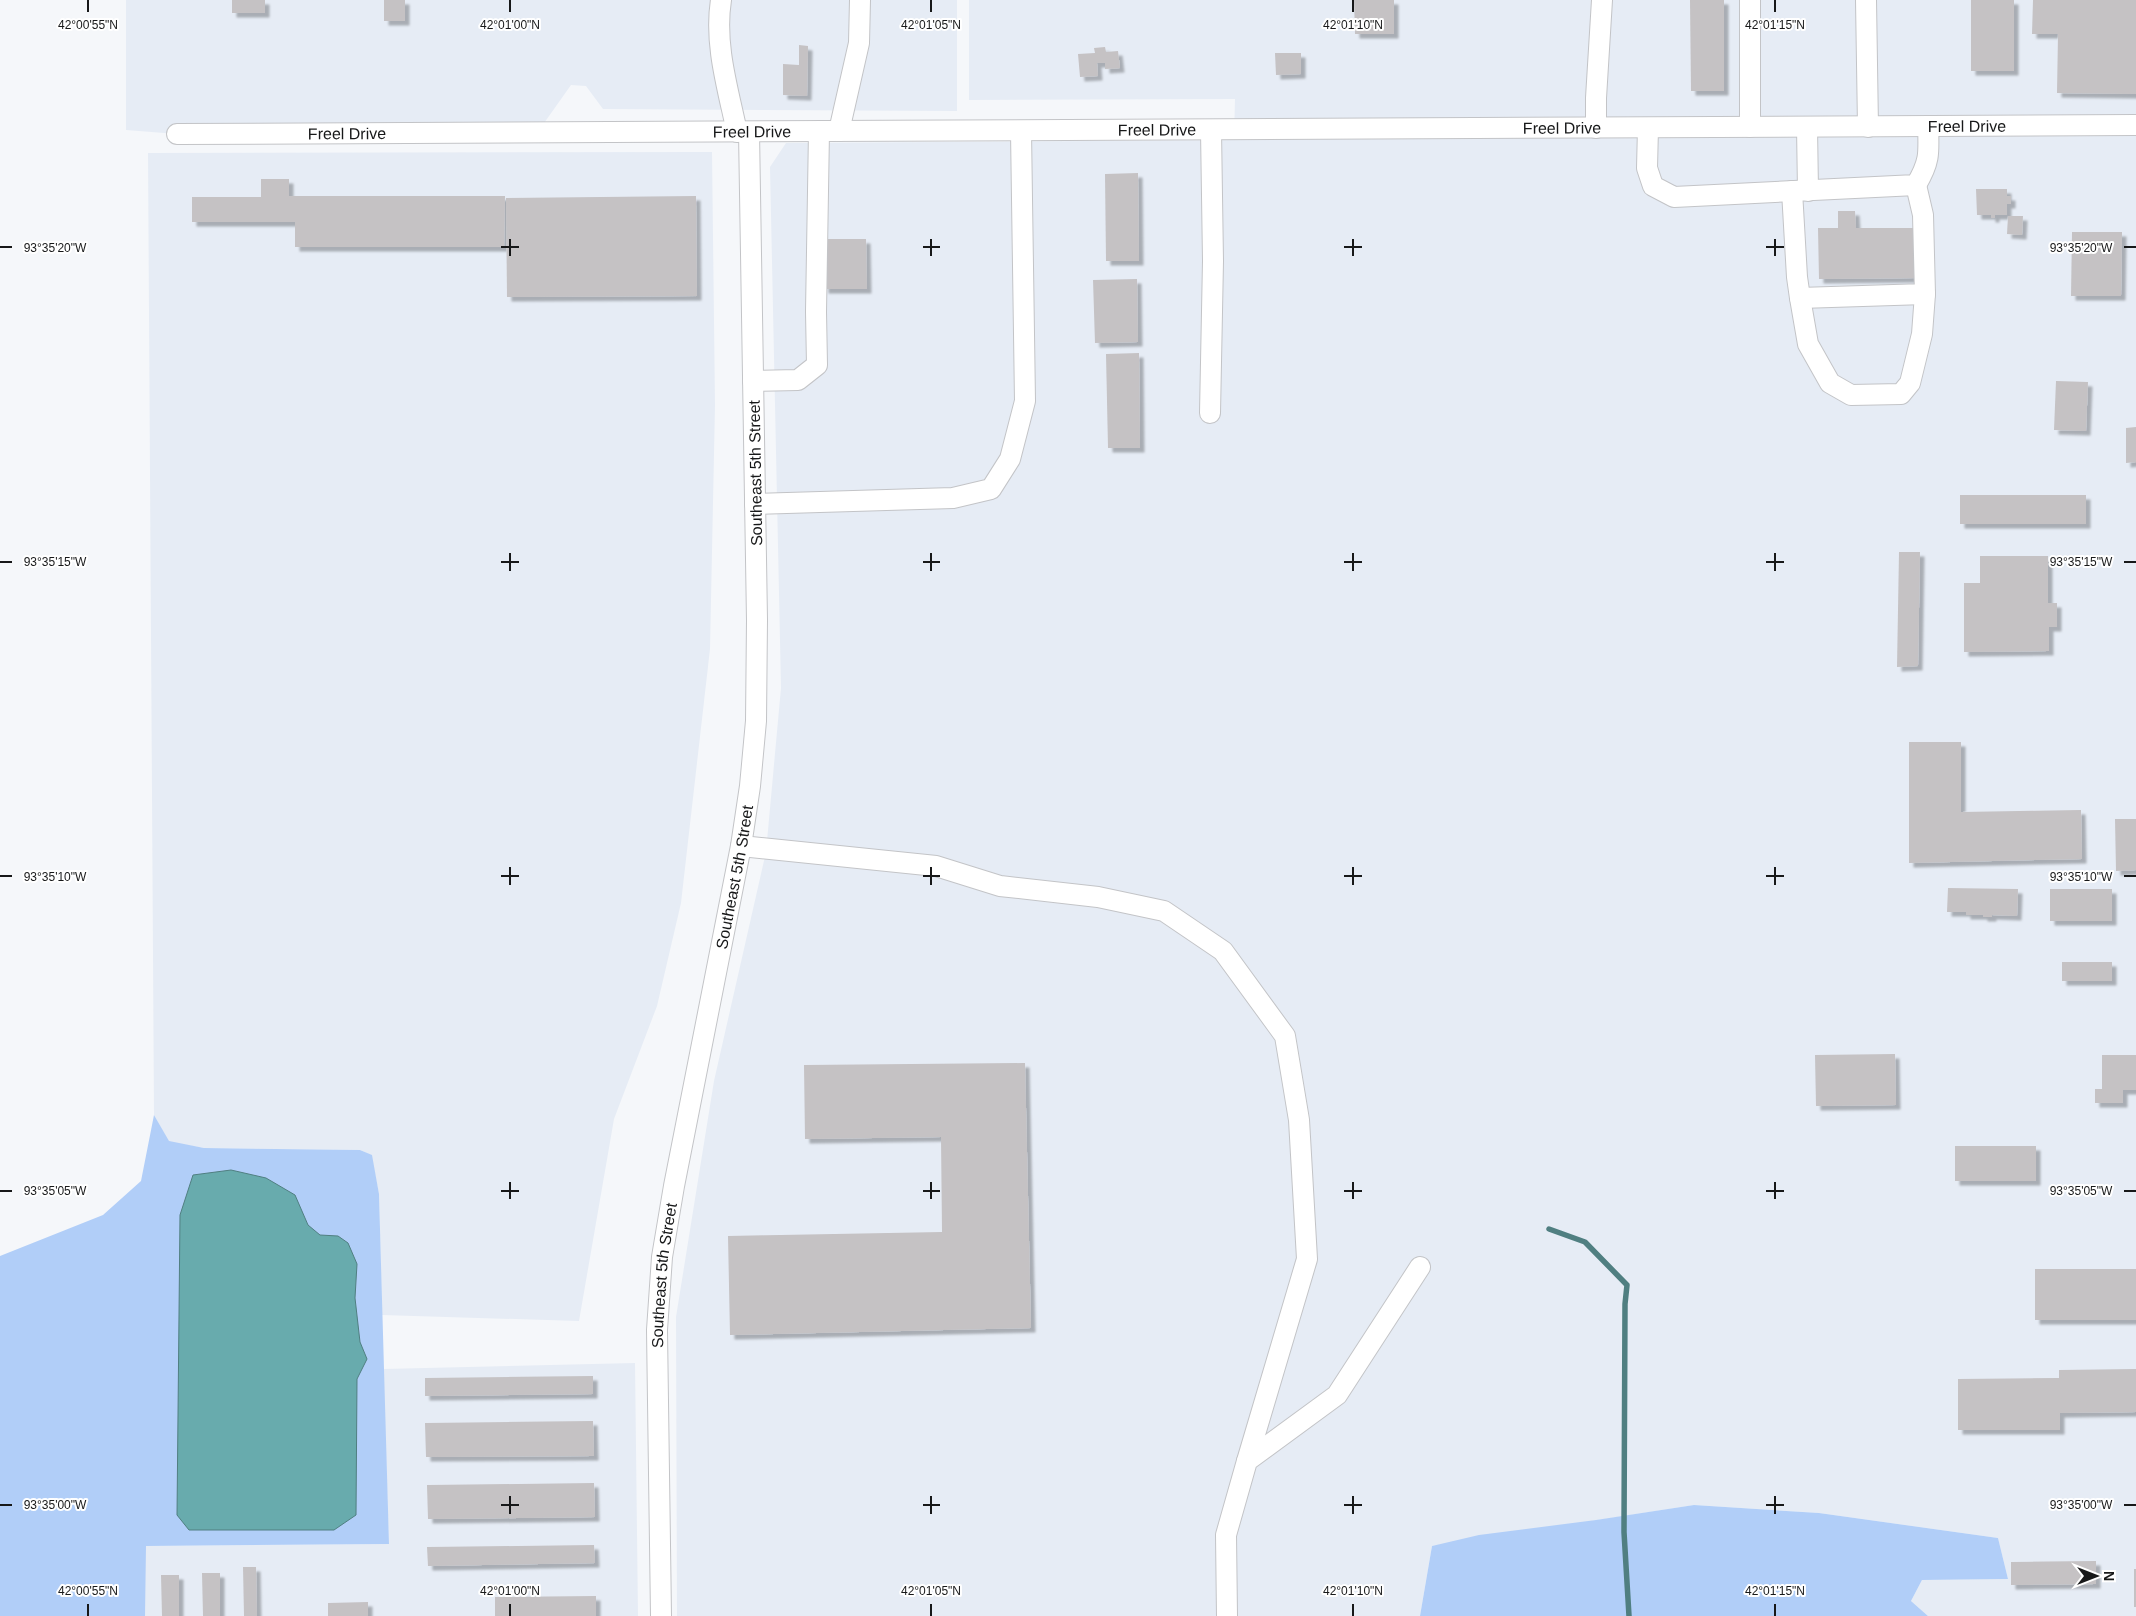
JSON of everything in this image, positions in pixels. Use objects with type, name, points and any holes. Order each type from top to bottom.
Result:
[{"type":"street","name":"Southeast 5th Street","points":[[662,1616],[657,1330],[662,1257],[674,1186],[741,846],[750,786],[756,721],[757,620],[753,381],[743,132],[723,64],[718,17],[721,0]]},
{"type":"street","points":[[753,381],[798,380],[817,365],[816,312],[829,131],[859,43],[860,0]]},
{"type":"street","points":[[1596,128],[1602,0]]},
{"type":"street","points":[[1750,0],[1750,127]]},
{"type":"street","points":[[1866,0],[1868,127]]},
{"type":"street","name":"Freel Drive","points":[[177,134],[2136,125]]},
{"type":"street","points":[[1806,127],[1800,191],[1796,278],[1808,344],[1830,383],[1850,395],[1877,395],[1901,394],[1910,383],[1922,334],[1925,294],[1923,215],[1916,185],[1926,169],[1929,152],[1928,126]]},
{"type":"street","points":[[1648,128],[1647,168],[1653,186],[1674,197],[1916,185]]},
{"type":"street","points":[[755,504],[954,498],[991,489],[1010,459],[1025,402],[1021,130]]},
{"type":"street","points":[[1210,413],[1213,261],[1211,130]]},
{"type":"street","points":[[1800,298],[1925,294]]},
{"type":"street","points":[[741,846],[936,866],[1000,886],[1098,897],[1164,911],[1223,951],[1285,1036],[1299,1120],[1308,1259],[1226,1535],[1226,1616]]},
{"type":"street","points":[[1247,1461],[1337,1395],[1420,1267]]},
{"type":"shaded area","points":[[126,0],[957,0],[957,111],[603,109],[586,86],[571,85],[537,133],[177,134],[126,130]]},
{"type":"shaded area","points":[[969,0],[2136,0],[2136,1616],[1928,1616],[1911,1601],[1922,1580],[2008,1579],[1998,1538],[1819,1513],[1694,1505],[1432,1546],[1420,1616],[677,1616],[676,1317],[714,1081],[766,852],[781,688],[770,167],[786,143],[1234,140],[1235,99],[969,100]]},
{"type":"shaded area","points":[[712,152],[715,405],[710,649],[681,903],[657,1006],[614,1119],[579,1321],[382,1315],[379,1194],[371,1155],[360,1150],[204,1148],[169,1142],[154,1115],[148,153]]},
{"type":"shaded area","points":[[154,1115],[169,1141],[204,1148],[360,1150],[372,1155],[379,1194],[389,1544],[146,1546],[145,1616],[0,1616],[0,1256],[103,1215],[141,1181]]},
{"type":"shaded area","points":[[231,1170],[266,1178],[295,1195],[308,1225],[320,1235],[338,1236],[348,1243],[357,1264],[355,1298],[360,1342],[367,1359],[357,1379],[356,1515],[334,1530],[189,1530],[177,1515],[180,1215],[193,1175]]},
{"type":"shaded area","points":[[635,1363],[638,1616],[145,1616],[145,1546],[389,1544],[383,1369]]},
{"type":"shaded area","points":[[1694,1505],[1819,1513],[1998,1538],[2008,1579],[1922,1580],[1911,1601],[1928,1616],[1420,1616],[1432,1546],[1479,1535]]},
{"type":"building","points":[[232,0],[265,0],[265,13],[232,13]]},
{"type":"building","points":[[384,0],[405,0],[405,21],[384,21]]},
{"type":"building","points":[[1354,0],[1394,0],[1394,34],[1355,34]]},
{"type":"building","points":[[1690,0],[1724,0],[1724,91],[1691,91]]},
{"type":"building","points":[[1971,0],[2014,0],[2014,71],[1971,71]]},
{"type":"building","points":[[2033,0],[2136,0],[2136,94],[2057,93],[2058,34],[2032,34]]},
{"type":"building","points":[[799,45],[808,46],[807,96],[783,95],[783,64],[799,65]]},
{"type":"building","points":[[1105,47],[1106,52],[1118,51],[1120,68],[1105,69],[1105,63],[1097,63],[1098,76],[1080,77],[1078,54],[1095,53],[1094,48]]},
{"type":"building","points":[[1275,53],[1301,53],[1301,74],[1276,75]]},
{"type":"building","points":[[1138,173],[1139,261],[1106,261],[1105,174]]},
{"type":"building","points":[[261,179],[289,179],[289,196],[505,196],[504,247],[295,247],[295,222],[192,222],[192,197],[261,197]]},
{"type":"building","points":[[1976,189],[2007,189],[2007,196],[2011,196],[2011,204],[2007,204],[2007,215],[1995,215],[1995,218],[1991,218],[1991,215],[1977,215]]},
{"type":"building","points":[[696,196],[697,296],[507,297],[506,198]]},
{"type":"building","points":[[1838,211],[1855,211],[1856,228],[1916,228],[1916,278],[1819,279],[1818,228],[1838,228]]},
{"type":"building","points":[[2008,216],[2023,216],[2022,235],[2007,234]]},
{"type":"building","points":[[2072,232],[2122,232],[2121,296],[2071,296]]},
{"type":"building","points":[[824,239],[866,239],[867,289],[824,289]]},
{"type":"building","points":[[1137,279],[1138,342],[1095,343],[1093,280]]},
{"type":"building","points":[[1139,353],[1140,448],[1108,448],[1106,354]]},
{"type":"building","points":[[2056,381],[2088,382],[2086,431],[2054,430]]},
{"type":"building","points":[[2136,427],[2136,462],[2126,463],[2126,428]]},
{"type":"building","points":[[1960,495],[2086,495],[2086,524],[1960,524]]},
{"type":"building","points":[[1899,552],[1920,552],[1918,666],[1897,667]]},
{"type":"building","points":[[1980,556],[2048,556],[2048,603],[2057,603],[2057,627],[2049,627],[2049,651],[1964,652],[1964,583],[1980,583]]},
{"type":"building","points":[[1909,742],[1961,742],[1961,812],[2081,810],[2082,859],[1909,863]]},
{"type":"building","points":[[2115,819],[2136,819],[2136,870],[2116,871]]},
{"type":"building","points":[[1948,888],[2018,889],[2017,916],[1992,915],[1992,917],[1983,917],[1983,915],[1966,915],[1966,912],[1947,912]]},
{"type":"building","points":[[2050,889],[2112,889],[2112,921],[2050,921]]},
{"type":"building","points":[[2062,962],[2112,962],[2112,981],[2062,981]]},
{"type":"building","points":[[1895,1054],[1896,1105],[1816,1106],[1815,1055]]},
{"type":"building","points":[[2102,1055],[2136,1055],[2136,1090],[2123,1090],[2123,1103],[2095,1103],[2095,1089],[2102,1089]]},
{"type":"building","points":[[1025,1063],[1031,1328],[730,1335],[728,1236],[942,1232],[941,1137],[805,1139],[804,1065]]},
{"type":"building","points":[[1955,1146],[2036,1146],[2036,1181],[1955,1181]]},
{"type":"building","points":[[2035,1269],[2136,1269],[2136,1320],[2035,1320]]},
{"type":"building","points":[[2136,1369],[2136,1412],[2060,1413],[2060,1430],[1958,1430],[1958,1379],[2059,1378],[2059,1370]]},
{"type":"building","points":[[593,1376],[593,1394],[425,1396],[425,1378]]},
{"type":"building","points":[[593,1421],[594,1456],[426,1457],[425,1423]]},
{"type":"building","points":[[594,1483],[595,1517],[428,1519],[427,1485]]},
{"type":"building","points":[[594,1545],[595,1563],[428,1566],[427,1547]]},
{"type":"building","points":[[2096,1561],[2096,1584],[2011,1585],[2011,1562]]},
{"type":"building","points":[[243,1567],[256,1567],[257,1616],[244,1616]]},
{"type":"building","points":[[2134,1569],[2136,1569],[2136,1607],[2134,1607]]},
{"type":"building","points":[[202,1573],[220,1573],[220,1616],[203,1616]]},
{"type":"building","points":[[161,1575],[179,1575],[179,1616],[162,1616]]},
{"type":"building","points":[[596,1596],[596,1616],[495,1616],[495,1597]]},
{"type":"building","points":[[368,1602],[368,1616],[328,1616],[328,1603]]},
{"type":"waterway","points":[[1549,1229],[1585,1242],[1627,1285],[1625,1304],[1624,1532],[1629,1616]]}]
